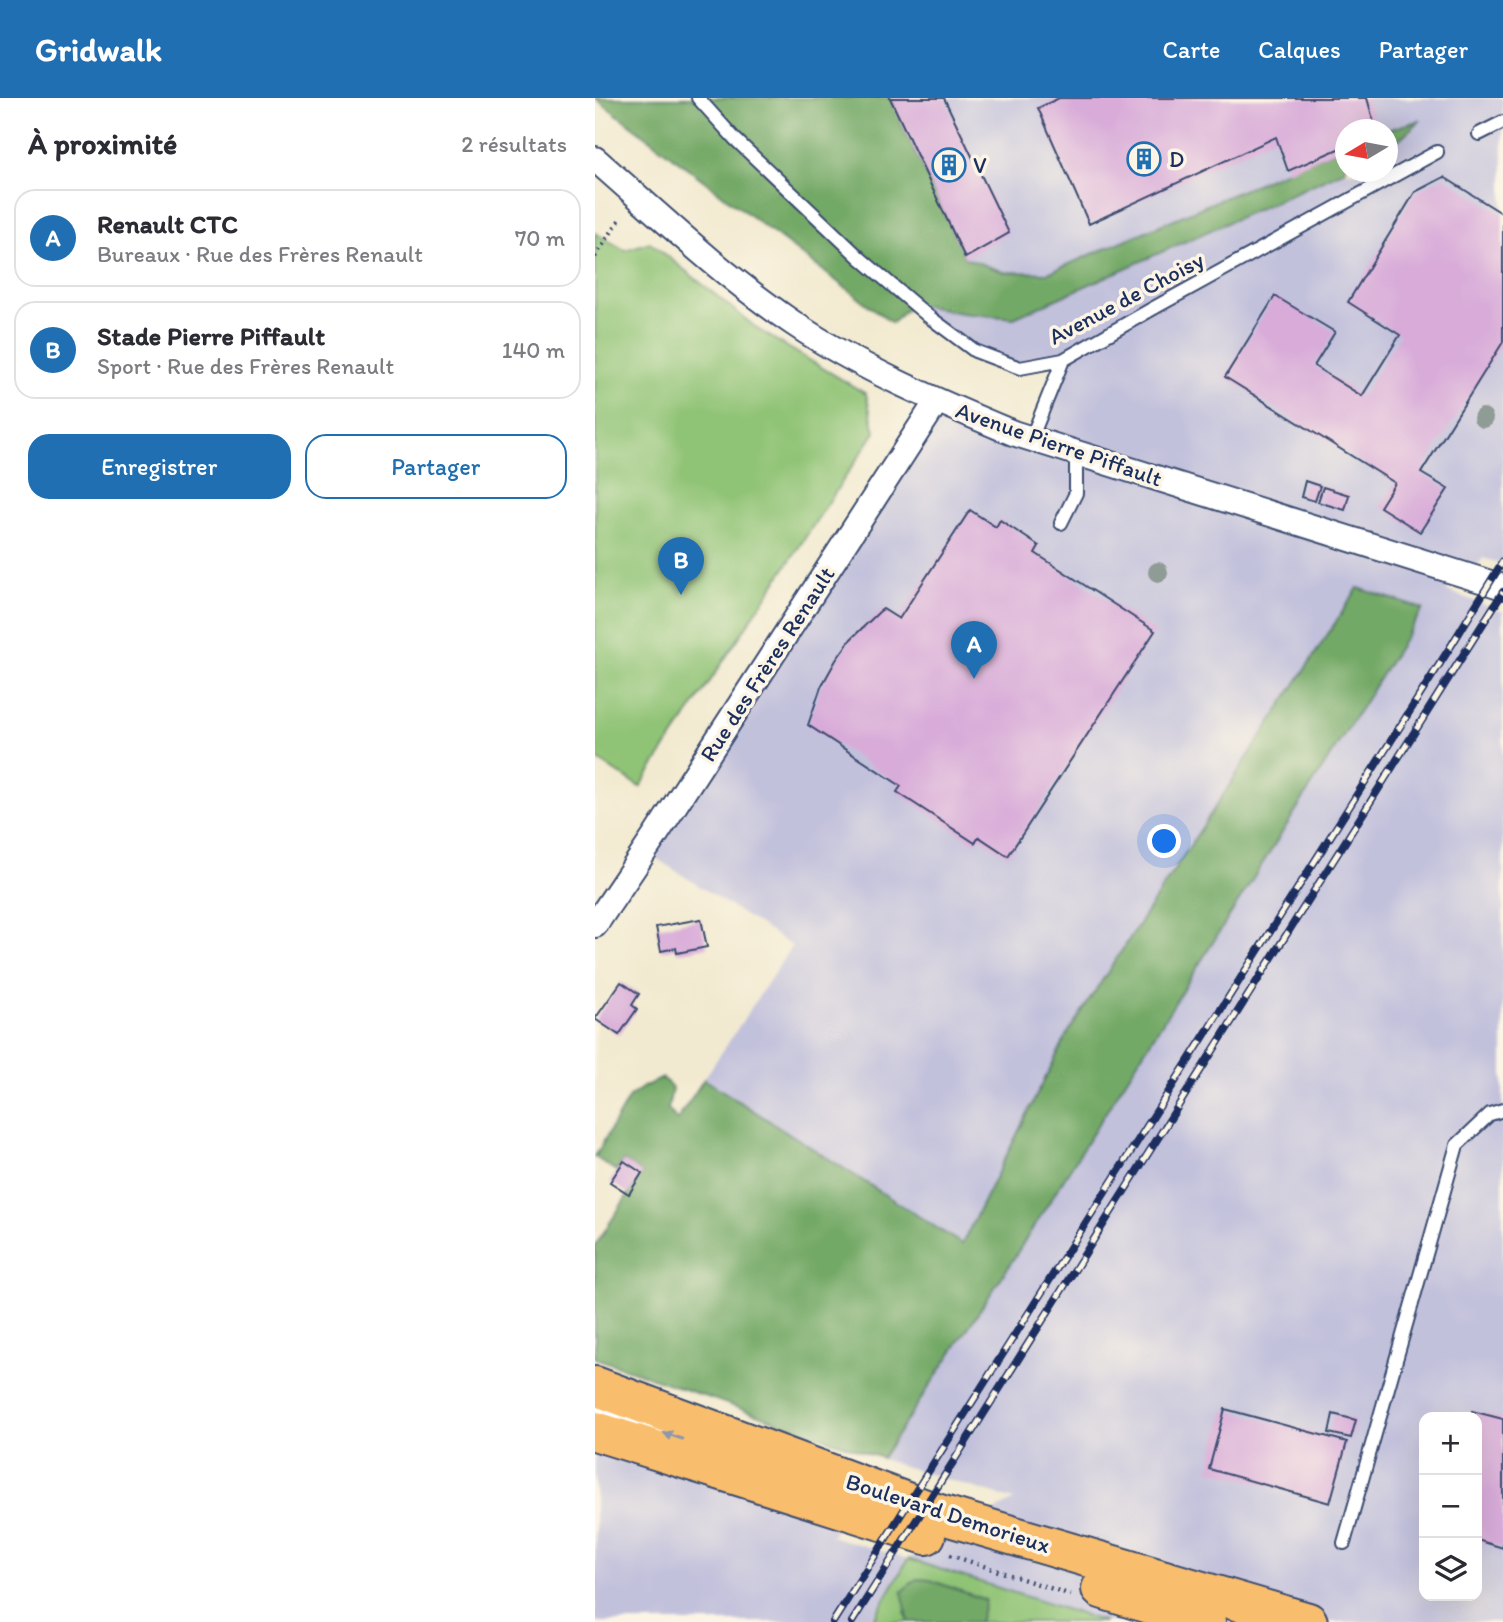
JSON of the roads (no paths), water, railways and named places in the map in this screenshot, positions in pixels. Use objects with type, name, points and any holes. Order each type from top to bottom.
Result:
[{"type":"main road","name":"Boulevard Demorieux","points":[[595,1386],[936,1513],[1307,1622]]},
{"type":"main road","name":"Boulevard Demorieux","points":[[595,1431],[1209,1616]]},
{"type":"street","name":"Avenue Pierre Piffault","points":[[595,159],[725,272],[793,323],[874,371],[937,401],[1031,439],[1503,587]]},
{"type":"street","name":"Rue des Frères Renault","points":[[595,925],[937,401]]},
{"type":"lane","name":"Avenue de Choisy","points":[[698,98],[735,139],[860,258],[928,316],[975,351],[1020,368],[1063,360],[1437,152]]},
{"type":"lane","points":[[1479,134],[1503,122]]},
{"type":"lane","points":[[1031,439],[1063,360]]},
{"type":"lane","points":[[1061,523],[1076,493],[1076,453]]},
{"type":"lane","points":[[1344,1543],[1457,1146],[1490,1114],[1503,1110]]},
{"type":"lane","points":[[595,1409],[687,1441]]},
{"type":"lane","points":[[831,1491],[988,1542]]},
{"type":"lane","points":[[1094,1574],[1209,1616]]},
{"type":"railway","points":[[833,1622],[1503,561]]},
{"type":"railway","points":[[852,1622],[1503,592]]},
{"type":"place","name":"D","points":[[1144,159]]},
{"type":"place","name":"V","points":[[949,165]]},
{"type":"place","name":"Stade Pierre Piffault","points":[[681,595]]},
{"type":"place","name":"Renault CTC","points":[[974,679]]}]
